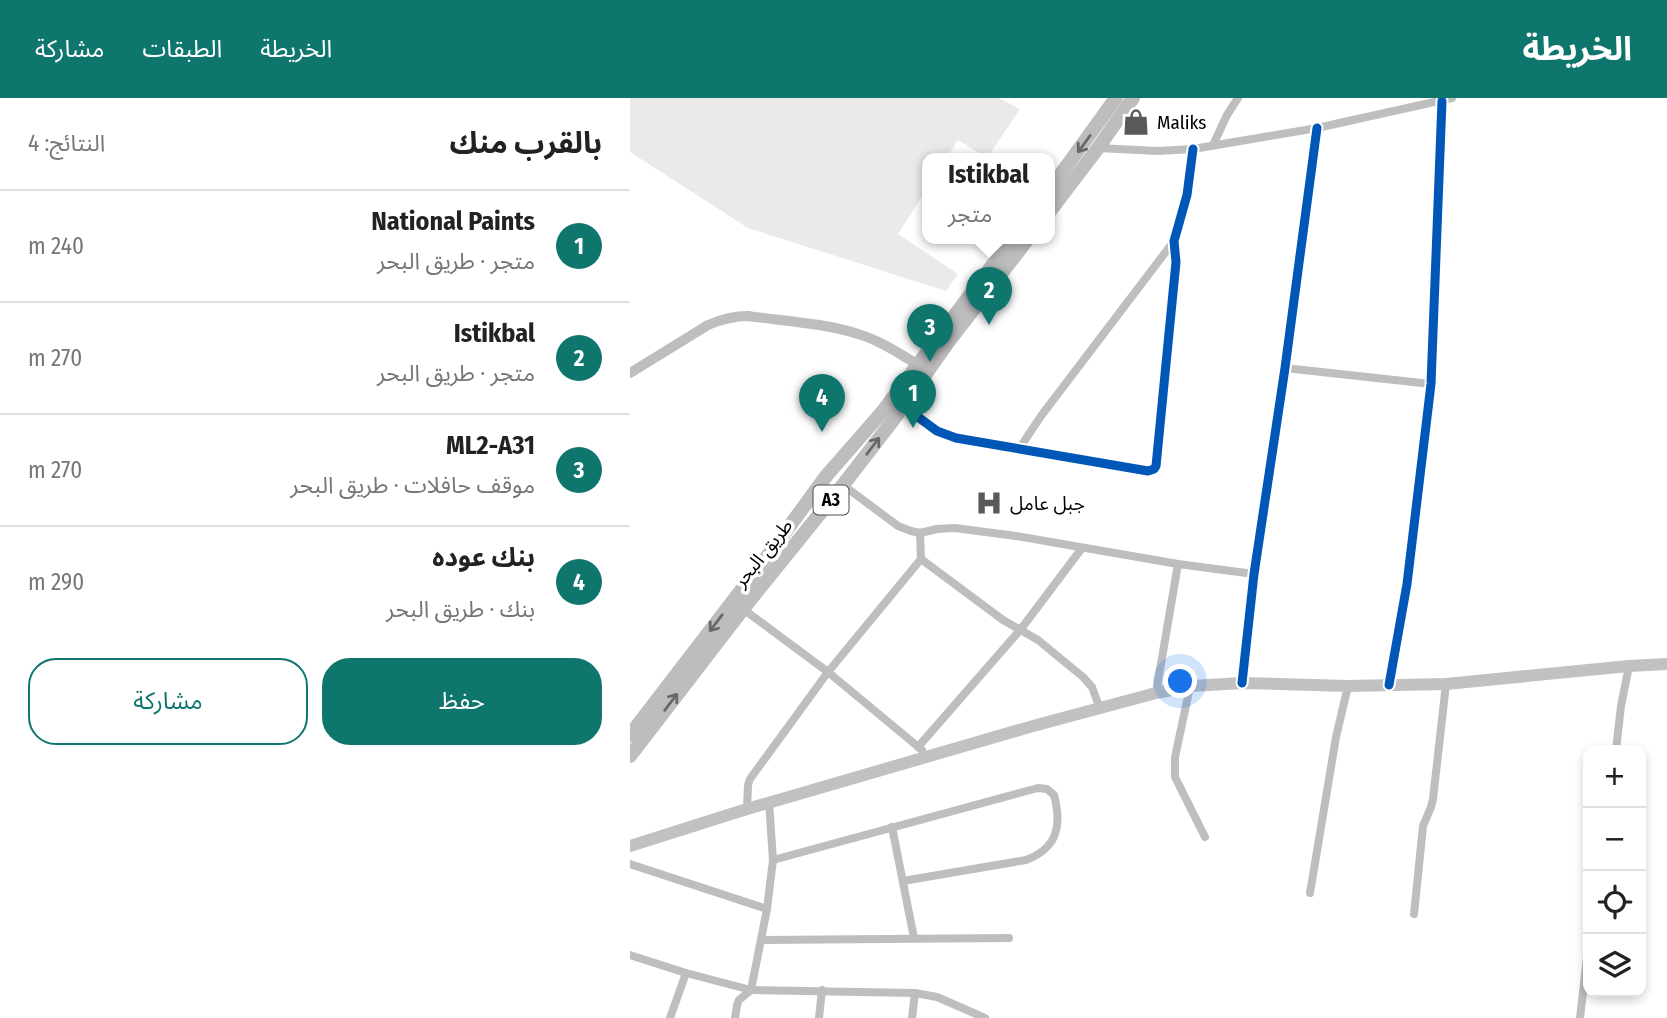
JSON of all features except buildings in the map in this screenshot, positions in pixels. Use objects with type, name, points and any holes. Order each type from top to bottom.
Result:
[{"type":"highway","points":[[1055,182],[1116,98]]},
{"type":"highway","points":[[1055,204],[1133,98]]},
{"type":"highway","name":"طريق البحر","points":[[630,735],[827,475],[883,411],[1008,244]]},
{"type":"highway","name":"طريق البحر","points":[[630,756],[843,485],[1024,244]]},
{"type":"main road","points":[[630,846],[1033,726],[1156,693],[1190,687],[1242,683],[1348,686],[1446,684],[1667,664]]},
{"type":"street","points":[[1213,145],[1238,98]]},
{"type":"street","points":[[1098,148],[1158,151],[1193,149],[1317,128],[1452,98]]},
{"type":"street","points":[[1389,685],[1407,584],[1431,384],[1442,101]]},
{"type":"street","points":[[1242,683],[1254,575],[1317,128]]},
{"type":"street","points":[[903,406],[937,431],[956,438],[1148,471],[1154,469],[1176,262],[1174,241],[1186,195],[1193,149]]},
{"type":"street","points":[[1019,449],[1174,241]]},
{"type":"street","points":[[630,373],[708,325],[734,316],[827,327],[858,334],[873,339],[917,364]]},
{"type":"street","points":[[1285,368],[1431,384]]},
{"type":"street","points":[[843,485],[898,526],[920,533],[955,528],[1254,575]]},
{"type":"street","points":[[747,809],[750,779],[828,672],[921,559],[920,533]]},
{"type":"street","points":[[918,747],[1021,629],[1082,548]]},
{"type":"street","points":[[921,559],[995,615],[1038,640],[1083,677],[1092,687],[1100,709]]},
{"type":"street","points":[[1156,693],[1178,564]]},
{"type":"street","points":[[743,609],[828,672],[931,757]]},
{"type":"street","points":[[1617,745],[1629,666]]},
{"type":"street","points":[[1414,914],[1423,826],[1433,799],[1446,684]]},
{"type":"street","points":[[1310,893],[1336,737],[1348,686]]},
{"type":"street","points":[[1190,687],[1175,757],[1175,777],[1205,837]]},
{"type":"street","points":[[773,860],[1038,788],[1051,791],[1055,799],[1058,823],[1049,845],[1035,857],[903,881]]},
{"type":"street","points":[[735,1018],[739,1000],[751,989],[767,909],[773,860],[769,803]]},
{"type":"street","points":[[892,827],[914,938]]},
{"type":"street","points":[[630,864],[767,909]]},
{"type":"street","points":[[761,940],[1009,938]]},
{"type":"street","points":[[630,955],[686,973],[751,989],[915,993],[937,997],[985,1018]]},
{"type":"street","points":[[670,1018],[686,973]]},
{"type":"street","points":[[819,1018],[822,990]]},
{"type":"street","points":[[1580,1018],[1583,992]]},
{"type":"street","points":[[912,1018],[915,993]]},
{"type":"shaded area","points":[[630,98],[999,98],[1020,109],[990,153],[979,153],[958,140],[950,153],[922,153],[922,196],[898,234],[958,274],[946,291],[748,228],[630,152]]},
{"type":"cycle path","points":[[1389,685],[1407,584],[1431,384],[1442,101]]},
{"type":"cycle path","points":[[1242,683],[1254,574],[1317,128]]},
{"type":"cycle path","points":[[903,406],[937,431],[956,438],[1148,471],[1154,469],[1176,262],[1174,241],[1187,195],[1193,149]]},
{"type":"place","name":"Maliks","points":[[1136,122]]},
{"type":"place","name":"Istikbal","points":[[989,325]]},
{"type":"place","name":"ML2-A31","points":[[930,362]]},
{"type":"place","name":"National Paints","points":[[913,428]]},
{"type":"place","name":"بنك عوده","points":[[822,432]]},
{"type":"place","name":"جبل عامل","points":[[989,503]]}]
